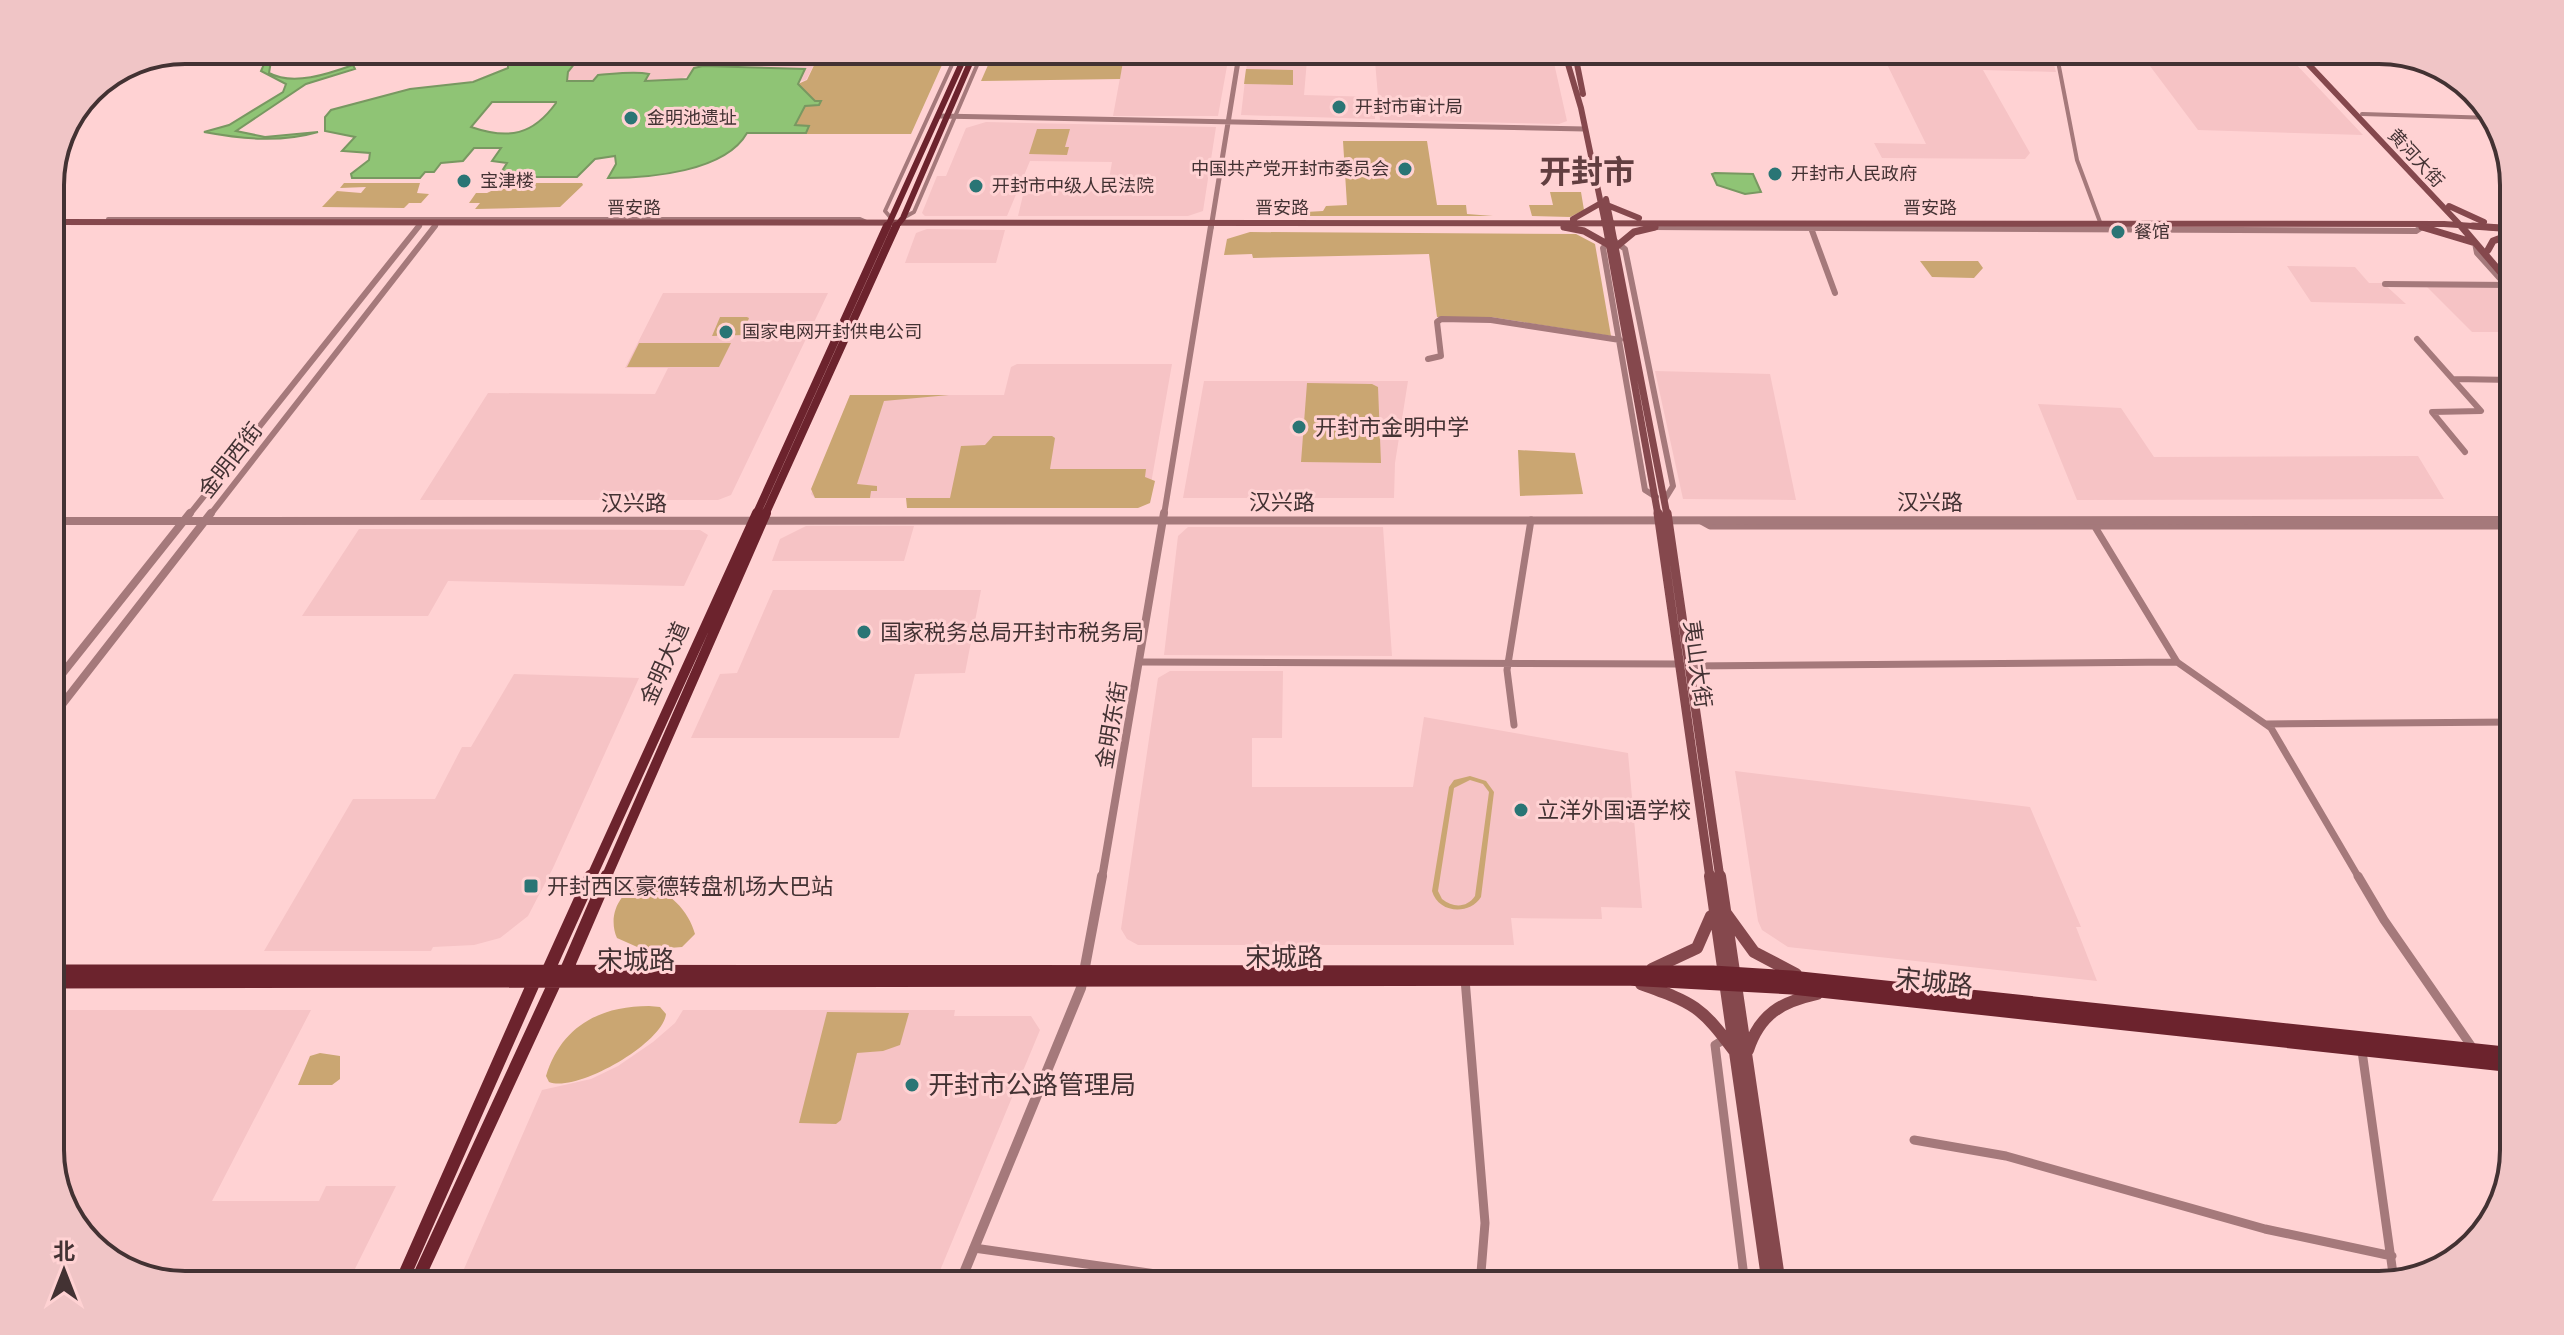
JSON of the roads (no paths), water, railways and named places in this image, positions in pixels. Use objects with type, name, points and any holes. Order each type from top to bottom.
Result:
[{"type":"main road","name":"金明大道","points":[[946,116],[962,64]]},
{"type":"main road","name":"金明大道","points":[[421,1271],[758,519],[893,222],[969,64]]},
{"type":"main road","name":"夷山大街","points":[[1568,64],[1604,204]]},
{"type":"main road","name":"夷山大街","points":[[1577,64],[1660,498],[1728,979],[1778,1271]]},
{"type":"main road","name":"黄河大街","points":[[2310,64],[2488,250],[2500,268]]},
{"type":"main road","name":"黄河大街","points":[[2311,64],[2449,206],[2476,245],[2500,272]]},
{"type":"main road","points":[[2420,225],[2437,218],[2440,203]]},
{"type":"main road","points":[[1561,224],[1604,204],[1656,225]]},
{"type":"main road","points":[[2449,206],[2500,226]]},
{"type":"main road","name":"晋安路","points":[[64,223],[893,222]]},
{"type":"main road","name":"晋安路","points":[[1656,225],[2100,222],[2420,225],[2500,230]]},
{"type":"main road","name":"晋安路","points":[[436,224],[1608,224],[1811,228],[2420,225]]},
{"type":"main road","points":[[1561,224],[1613,244],[1634,232],[1656,225]]},
{"type":"main road","points":[[2420,225],[2450,233],[2476,245]]},
{"type":"main road","points":[[2488,250],[2493,241],[2500,237]]},
{"type":"main road","name":"金明大道","points":[[566,971],[758,519]]},
{"type":"main road","points":[[1647,971],[1697,948],[1718,909],[1766,961],[1819,980]]},
{"type":"main road","name":"宋城路","points":[[64,971],[551,976],[1647,971],[2500,1065]]},
{"type":"main road","name":"宋城路","points":[[551,976],[566,971],[1819,980],[2500,1053]]},
{"type":"main road","name":"金明大道","points":[[406,1271],[534,982],[551,976]]},
{"type":"main road","points":[[1626,979],[1692,1002],[1742,1053],[1770,1009],[1780,1003],[1827,992]]},
{"type":"main road","name":"夷山大街","points":[[1728,979],[1728,1037]]},
{"type":"main road","points":[[64,982],[534,982]]},
{"type":"main road","name":"夷山大街","points":[[1742,1053],[1766,1271]]},
{"type":"street","points":[[893,222],[885,211],[952,64]]},
{"type":"street","points":[[976,64],[946,116],[1585,129]]},
{"type":"street","name":"金明东街","points":[[965,1271],[1075,1010],[1084,974],[1140,662],[1238,64]]},
{"type":"street","points":[[2059,64],[2077,160],[2100,222]]},
{"type":"street","points":[[2362,114],[2480,118]]},
{"type":"street","points":[[64,223],[860,219],[869,223]]},
{"type":"street","name":"金明西街","points":[[64,672],[420,224]]},
{"type":"street","name":"金明西街","points":[[64,702],[436,224]]},
{"type":"street","points":[[1811,228],[1835,293]]},
{"type":"street","points":[[1613,244],[1603,248],[1645,490],[1660,498]]},
{"type":"street","points":[[2385,284],[2500,284]]},
{"type":"street","points":[[1428,359],[1441,356],[1437,322],[1441,319],[1491,320],[1620,340]]},
{"type":"street","points":[[2417,339],[2481,411],[2432,412],[2465,452]]},
{"type":"street","points":[[2453,379],[2500,380]]},
{"type":"street","name":"汉兴路","points":[[1163,518],[1663,518],[2093,523],[2500,521]]},
{"type":"street","name":"汉兴路","points":[[64,519],[2500,521]]},
{"type":"street","points":[[1514,725],[1507,675],[1531,520]]},
{"type":"street","points":[[2093,523],[2177,662],[2267,724],[2384,920],[2475,1050]]},
{"type":"street","points":[[1140,662],[1685,665],[2177,662]]},
{"type":"street","points":[[2267,724],[2500,722]]},
{"type":"street","points":[[1465,979],[1485,1223],[1481,1271]]},
{"type":"street","points":[[1728,1037],[1715,1045],[1743,1271]]},
{"type":"street","points":[[2362,1051],[2393,1270]]},
{"type":"street","points":[[1914,1140],[2006,1156],[2265,1229],[2392,1256]]},
{"type":"street","points":[[974,1248],[1148,1271]]},
{"type":"place","name":"开封市审计局","points":[[1339,107]]},
{"type":"place","name":"金明池遗址","points":[[631,118]]},
{"type":"place","name":"中国共产党开封市委员会","points":[[1405,169]]},
{"type":"place","name":"开封市人民政府","points":[[1775,174]]},
{"type":"place","name":"宝津楼","points":[[464,181]]},
{"type":"place","name":"开封市中级人民法院","points":[[976,186]]},
{"type":"place","name":"餐馆","points":[[2118,232]]},
{"type":"place","name":"国家电网开封供电公司","points":[[726,332]]},
{"type":"place","name":"开封市金明中学","points":[[1299,427]]},
{"type":"place","name":"国家税务总局开封市税务局","points":[[864,632]]},
{"type":"place","name":"立洋外国语学校","points":[[1521,810]]},
{"type":"place","name":"开封西区豪德转盘机场大巴站","points":[[531,886]]},
{"type":"place","name":"开封市公路管理局","points":[[912,1085]]},
{"type":"district","name":"开封市","points":[[1587,172]]}]
